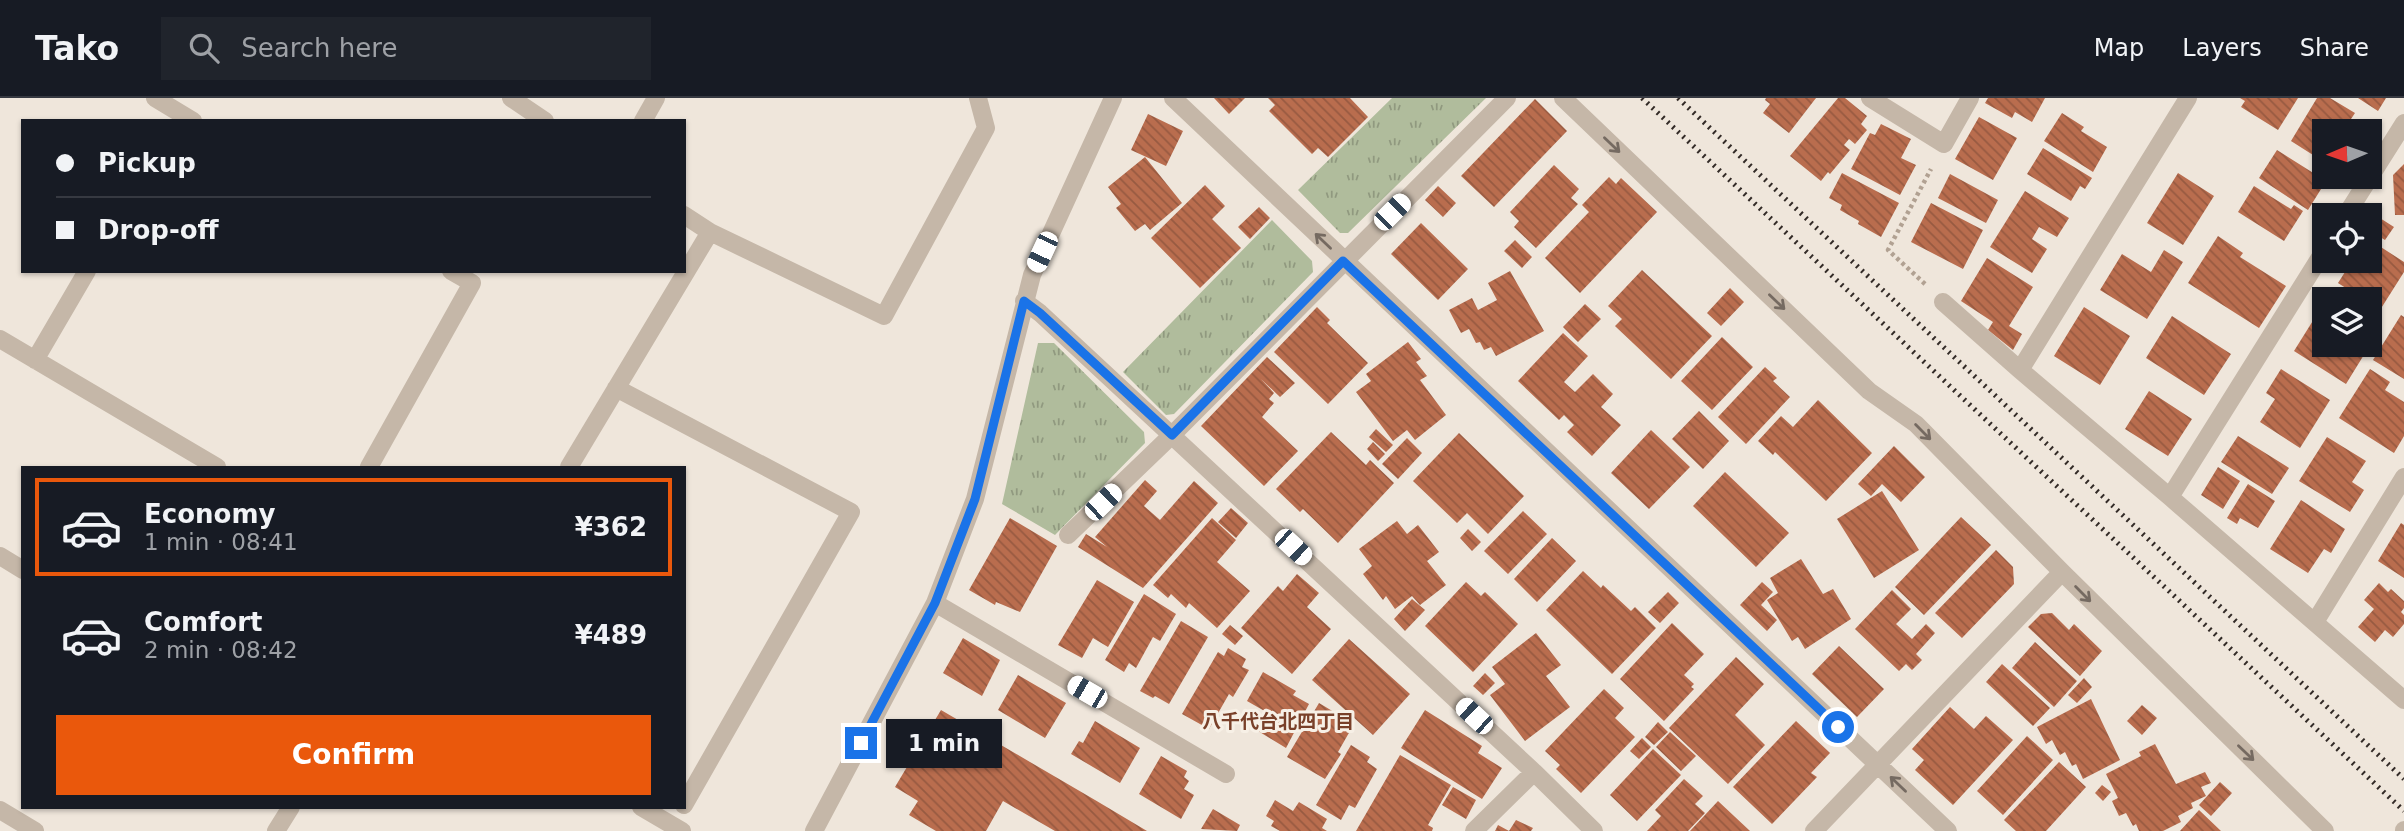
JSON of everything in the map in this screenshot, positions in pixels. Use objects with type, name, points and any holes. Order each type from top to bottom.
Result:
[{"type":"street","points":[[155,98],[182,118]]},
{"type":"street","points":[[510,98],[542,119]]},
{"type":"street","points":[[644,119],[656,98]]},
{"type":"street","points":[[686,216],[710,232],[884,316],[986,128],[978,98]]},
{"type":"street","points":[[814,831],[935,603],[975,499],[1032,275],[1113,98]]},
{"type":"street","points":[[1173,98],[1948,831]]},
{"type":"street","points":[[1068,535],[1172,435],[1507,98]]},
{"type":"street","points":[[1563,98],[1869,391],[1916,424],[2325,831]]},
{"type":"street","points":[[1870,98],[1944,144],[1970,98]]},
{"type":"street","points":[[2020,370],[2188,98]]},
{"type":"street","points":[[2354,203],[2404,123]]},
{"type":"street","points":[[686,272],[710,232]]},
{"type":"street","points":[[2170,496],[2312,270]]},
{"type":"street","points":[[35,360],[86,273]]},
{"type":"street","points":[[370,466],[472,283],[455,273]]},
{"type":"street","points":[[570,466],[685,273]]},
{"type":"street","points":[[1024,301],[1172,435],[1594,831]]},
{"type":"street","points":[[1943,302],[2404,700]]},
{"type":"street","points":[[0,339],[215,466]]},
{"type":"street","points":[[616,388],[851,512],[686,802]]},
{"type":"street","points":[[2315,622],[2404,477]]},
{"type":"street","points":[[0,556],[21,569]]},
{"type":"street","points":[[1814,831],[2062,572]]},
{"type":"street","points":[[935,603],[1226,774]]},
{"type":"street","points":[[1474,831],[1534,772]]},
{"type":"street","points":[[276,831],[290,809]]},
{"type":"street","points":[[644,809],[677,828],[683,809]]},
{"type":"street","points":[[0,810],[34,831]]},
{"type":"path","points":[[1943,302],[1888,250],[1944,144]]},
{"type":"green space","points":[[1392,98],[1486,98],[1348,233],[1340,233],[1298,190]]},
{"type":"green space","points":[[1272,220],[1312,261],[1313,272],[1174,414],[1166,415],[1123,372]]},
{"type":"green space","points":[[1038,343],[1054,343],[1144,432],[1145,443],[1055,535],[1002,504]]},
{"type":"building","points":[[1214,98],[1245,98],[1229,114]]},
{"type":"building","points":[[1268,98],[1350,98],[1368,117],[1328,157],[1318,148],[1312,154],[1269,111],[1275,105]]},
{"type":"building","points":[[1766,98],[1816,98],[1789,133],[1763,113],[1770,104]]},
{"type":"building","points":[[1838,98],[1845,98],[1867,116],[1861,124],[1867,130],[1855,144],[1849,139],[1844,145],[1850,150],[1821,181],[1790,156]]},
{"type":"building","points":[[1988,98],[2045,98],[2032,122],[2015,112],[2012,118],[1985,103]]},
{"type":"building","points":[[2240,98],[2298,98],[2278,130],[2241,107],[2245,101]]},
{"type":"building","points":[[2317,98],[2330,98],[2355,113],[2351,119],[2312,119],[2312,154],[2291,141]]},
{"type":"building","points":[[2358,98],[2386,98],[2378,111]]},
{"type":"building","points":[[1535,99],[1567,131],[1494,207],[1461,176]]},
{"type":"building","points":[[2062,113],[2084,127],[2081,131],[2107,147],[2093,172],[2044,141]]},
{"type":"building","points":[[1148,114],[1183,131],[1166,166],[1131,150]]},
{"type":"building","points":[[1979,117],[2017,138],[1993,180],[1955,159]]},
{"type":"building","points":[[1881,124],[1911,139],[1901,158],[1916,165],[1900,195],[1851,169],[1870,133],[1875,135]]},
{"type":"building","points":[[2043,148],[2092,178],[2085,189],[2080,186],[2071,201],[2027,174]]},
{"type":"building","points":[[2277,150],[2312,172],[2312,189],[2321,189],[2308,210],[2259,178]]},
{"type":"building","points":[[1145,157],[1182,203],[1150,230],[1145,224],[1135,231],[1116,208],[1121,204],[1108,187]]},
{"type":"building","points":[[2404,164],[2404,215],[2395,215],[2393,175]]},
{"type":"building","points":[[1554,165],[1579,189],[1571,198],[1578,204],[1536,248],[1514,227],[1519,221],[1510,212]]},
{"type":"building","points":[[1842,173],[1899,203],[1881,237],[1858,224],[1859,221],[1840,210],[1842,205],[1829,198]]},
{"type":"building","points":[[2178,173],[2214,196],[2183,245],[2147,223]]},
{"type":"building","points":[[1950,174],[1998,200],[1986,223],[1938,198]]},
{"type":"building","points":[[1609,177],[1616,184],[1621,178],[1657,212],[1580,293],[1545,258],[1589,212],[1582,205]]},
{"type":"building","points":[[1205,185],[1225,206],[1212,219],[1241,248],[1200,288],[1151,238]]},
{"type":"building","points":[[1438,186],[1456,203],[1443,217],[1425,200]]},
{"type":"building","points":[[2254,186],[2291,209],[2294,205],[2303,211],[2284,241],[2238,212]]},
{"type":"building","points":[[2025,191],[2069,218],[2057,237],[2039,227],[2032,239],[2047,249],[2032,273],[1990,247]]},
{"type":"building","points":[[1931,203],[1983,230],[1963,269],[1911,242]]},
{"type":"building","points":[[1259,207],[1270,218],[1250,239],[1238,227]]},
{"type":"building","points":[[2382,219],[2394,227],[2385,240],[2382,238]]},
{"type":"building","points":[[1421,223],[1468,269],[1438,300],[1391,254]]},
{"type":"building","points":[[2218,236],[2243,253],[2240,257],[2286,286],[2259,328],[2188,283]]},
{"type":"building","points":[[1515,240],[1532,257],[1522,268],[1504,251]]},
{"type":"building","points":[[2382,248],[2404,262],[2404,272],[2382,307],[2382,287],[2344,287],[2338,283],[2344,273],[2382,273]]},
{"type":"building","points":[[2164,250],[2183,262],[2147,319],[2100,290],[2122,254],[2151,272]]},
{"type":"building","points":[[1987,258],[2033,287],[2009,326],[2022,334],[2013,350],[1988,330],[1993,322],[1961,301]]},
{"type":"building","points":[[1642,270],[1712,336],[1671,379],[1615,326],[1622,319],[1608,306]]},
{"type":"building","points":[[1510,271],[1544,331],[1496,356],[1491,347],[1484,350],[1480,342],[1476,343],[1469,329],[1461,333],[1449,310],[1472,298],[1478,310],[1497,300],[1488,283]]},
{"type":"building","points":[[1730,288],[1744,302],[1721,326],[1707,313]]},
{"type":"building","points":[[1585,304],[1601,319],[1578,342],[1563,327]]},
{"type":"building","points":[[1317,307],[1330,320],[1327,323],[1368,363],[1328,404],[1274,352]]},
{"type":"building","points":[[2084,307],[2130,336],[2100,385],[2054,356]]},
{"type":"building","points":[[2401,315],[2404,317],[2404,379],[2373,360],[2375,357],[2382,357],[2382,346]]},
{"type":"building","points":[[2172,316],[2231,354],[2204,395],[2146,358]]},
{"type":"building","points":[[2312,322],[2312,357],[2363,357],[2346,384],[2294,351]]},
{"type":"building","points":[[1563,333],[1588,356],[1564,382],[1575,392],[1593,374],[1613,394],[1601,407],[1621,425],[1592,456],[1567,432],[1574,425],[1564,415],[1559,420],[1518,381]]},
{"type":"building","points":[[1722,337],[1753,367],[1712,410],[1681,381]]},
{"type":"building","points":[[1408,342],[1421,359],[1416,362],[1427,376],[1420,380],[1446,415],[1415,440],[1407,430],[1393,441],[1356,392],[1371,381],[1366,374]]},
{"type":"building","points":[[1267,357],[1295,383],[1280,397],[1261,379],[1274,393],[1269,399],[1274,403],[1262,417],[1298,451],[1264,486],[1201,426]]},
{"type":"building","points":[[1765,367],[1777,378],[1773,381],[1790,397],[1746,444],[1718,417]]},
{"type":"building","points":[[2281,369],[2330,400],[2300,448],[2260,422],[2275,399],[2266,393]]},
{"type":"building","points":[[2370,369],[2390,382],[2385,390],[2404,402],[2404,436],[2394,453],[2339,418]]},
{"type":"building","points":[[2149,391],[2192,419],[2168,456],[2125,429]]},
{"type":"building","points":[[1818,400],[1872,453],[1826,501],[1775,452],[1773,455],[1758,441],[1781,416],[1793,427]]},
{"type":"building","points":[[1699,411],[1729,441],[1703,469],[1672,439]]},
{"type":"building","points":[[1376,429],[1393,445],[1386,452],[1369,437]]},
{"type":"building","points":[[1651,430],[1690,467],[1649,509],[1611,473]]},
{"type":"building","points":[[1331,432],[1366,465],[1370,460],[1394,483],[1338,543],[1303,509],[1300,512],[1276,489]]},
{"type":"building","points":[[1459,433],[1524,496],[1488,534],[1467,513],[1457,523],[1413,481]]},
{"type":"building","points":[[2238,436],[2289,468],[2272,494],[2221,462]]},
{"type":"building","points":[[2327,437],[2366,461],[2352,482],[2364,490],[2350,512],[2299,481]]},
{"type":"building","points":[[1407,438],[1422,453],[1398,479],[1382,464]]},
{"type":"building","points":[[1373,442],[1385,454],[1378,461],[1367,449]]},
{"type":"building","points":[[1894,446],[1925,477],[1901,502],[1882,484],[1871,496],[1858,484]]},
{"type":"building","points":[[2218,467],[2240,481],[2223,509],[2201,495]]},
{"type":"building","points":[[1725,472],[1789,533],[1756,567],[1693,506]]},
{"type":"building","points":[[1145,480],[1157,491],[1144,506],[1160,520],[1194,481],[1218,503],[1143,588],[1078,547],[1086,534],[1107,547],[1095,537]]},
{"type":"building","points":[[2248,484],[2275,501],[2258,528],[2240,518],[2237,524],[2227,518]]},
{"type":"building","points":[[1882,491],[1919,550],[1874,578],[1837,519]]},
{"type":"building","points":[[2301,500],[2345,529],[2331,553],[2324,549],[2308,573],[2270,549]]},
{"type":"building","points":[[1231,508],[1248,523],[1236,538],[1218,522]]},
{"type":"building","points":[[1523,511],[1547,534],[1508,574],[1484,551]]},
{"type":"building","points":[[1961,517],[1991,545],[1924,615],[1895,587]]},
{"type":"building","points":[[1010,518],[1057,546],[1020,612],[996,602],[995,605],[969,590]]},
{"type":"building","points":[[1212,518],[1236,540],[1217,562],[1250,591],[1217,628],[1189,603],[1186,608],[1171,594],[1168,598],[1153,585]]},
{"type":"building","points":[[1397,521],[1407,534],[1418,525],[1439,552],[1427,561],[1446,585],[1420,605],[1412,596],[1395,609],[1386,596],[1383,600],[1363,574],[1372,566],[1359,549]]},
{"type":"building","points":[[2401,523],[2404,525],[2404,578],[2378,561]]},
{"type":"building","points":[[1468,529],[1481,542],[1472,551],[1460,538]]},
{"type":"building","points":[[1552,538],[1576,561],[1537,602],[1514,579]]},
{"type":"building","points":[[1996,550],[2013,567],[2014,584],[1962,638],[1935,613]]},
{"type":"building","points":[[1801,559],[1823,594],[1833,589],[1851,619],[1805,649],[1798,637],[1792,641],[1767,600],[1778,593],[1770,578]]},
{"type":"building","points":[[1583,571],[1631,611],[1635,607],[1656,628],[1612,674],[1546,610]]},
{"type":"building","points":[[1297,574],[1319,593],[1307,607],[1331,629],[1292,674],[1241,628],[1278,586],[1283,591]]},
{"type":"building","points":[[1097,580],[1134,602],[1108,647],[1093,638],[1082,658],[1058,645]]},
{"type":"building","points":[[1466,582],[1481,596],[1485,592],[1518,624],[1473,672],[1425,626]]},
{"type":"building","points":[[1762,582],[1773,592],[1761,605],[1777,620],[1767,631],[1740,605]]},
{"type":"building","points":[[2379,583],[2388,592],[2391,589],[2404,601],[2401,612],[2404,615],[2404,624],[2393,637],[2385,630],[2375,642],[2358,627],[2374,609],[2364,600]]},
{"type":"building","points":[[1892,590],[1911,609],[1896,624],[1912,639],[1926,624],[1935,633],[1916,654],[1922,660],[1912,670],[1906,664],[1899,671],[1855,629]]},
{"type":"building","points":[[1668,592],[1679,603],[1660,623],[1648,612]]},
{"type":"building","points":[[1144,594],[1176,614],[1160,641],[1153,637],[1136,668],[1129,663],[1124,672],[1105,660]]},
{"type":"building","points":[[1412,599],[1425,610],[1405,631],[1394,619]]},
{"type":"building","points":[[2052,613],[2069,630],[2074,624],[2102,651],[2080,676],[2028,627],[2041,614]]},
{"type":"building","points":[[1181,621],[1208,637],[1169,704],[1140,691]]},
{"type":"building","points":[[1672,623],[1704,654],[1684,675],[1694,684],[1691,687],[1694,689],[1664,721],[1620,679]]},
{"type":"building","points":[[1230,625],[1243,636],[1235,645],[1222,634]]},
{"type":"building","points":[[1536,633],[1561,665],[1546,676],[1570,707],[1525,741],[1490,695],[1505,684],[1492,667]]},
{"type":"building","points":[[963,638],[1000,660],[982,696],[943,673]]},
{"type":"building","points":[[1349,639],[1410,694],[1373,735],[1312,680]]},
{"type":"building","points":[[2035,642],[2077,681],[2054,707],[2012,668]]},
{"type":"building","points":[[1839,646],[1884,689],[1857,717],[1812,674]]},
{"type":"building","points":[[1228,648],[1246,659],[1242,667],[1249,670],[1233,697],[1229,694],[1209,729],[1182,714],[1218,652],[1224,656]]},
{"type":"building","points":[[1736,657],[1764,684],[1735,715],[1765,745],[1728,784],[1669,728]]},
{"type":"building","points":[[2002,664],[2050,708],[2033,726],[1986,682]]},
{"type":"building","points":[[1263,672],[1296,691],[1293,695],[1309,704],[1286,748],[1258,731],[1268,713],[1247,701]]},
{"type":"building","points":[[1485,673],[1495,683],[1483,695],[1473,686]]},
{"type":"building","points":[[1018,675],[1066,703],[1045,738],[998,710]]},
{"type":"building","points":[[2084,678],[2092,687],[2077,703],[2068,695]]},
{"type":"building","points":[[1604,689],[1624,708],[1615,718],[1635,737],[1581,793],[1556,769],[1560,765],[1545,751]]},
{"type":"building","points":[[2091,699],[2120,760],[2083,779],[2076,764],[2072,766],[2065,752],[2060,755],[2052,740],[2046,744],[2037,727]]},
{"type":"building","points":[[1319,703],[1354,724],[1338,752],[1341,754],[1325,779],[1287,757]]},
{"type":"building","points":[[2142,705],[2157,718],[2142,735],[2127,721]]},
{"type":"building","points":[[1950,707],[1974,729],[1986,716],[2013,740],[1953,805],[1915,770],[1924,760],[1912,749]]},
{"type":"building","points":[[941,710],[1147,831],[1055,831],[1003,801],[986,831],[936,831],[909,815],[918,801],[895,787]]},
{"type":"building","points":[[1425,710],[1482,746],[1478,753],[1502,768],[1482,799],[1401,748]]},
{"type":"building","points":[[1095,721],[1140,748],[1120,783],[1071,754],[1079,741],[1083,743]]},
{"type":"building","points":[[1796,721],[1830,753],[1811,773],[1817,777],[1772,824],[1733,787]]},
{"type":"building","points":[[1658,722],[1668,732],[1654,745],[1645,737]]},
{"type":"building","points":[[1670,732],[1696,756],[1681,771],[1656,747]]},
{"type":"building","points":[[2027,736],[2053,760],[2003,815],[1977,791]]},
{"type":"building","points":[[1642,738],[1651,747],[1639,759],[1630,751]]},
{"type":"building","points":[[2155,744],[2176,784],[2205,772],[2211,783],[2201,787],[2206,796],[2191,803],[2193,808],[2178,816],[2181,822],[2163,831],[2139,831],[2126,813],[2119,816],[2112,801],[2118,798],[2106,774],[2141,756],[2139,752]]},
{"type":"building","points":[[1351,745],[1370,757],[1367,762],[1377,769],[1355,808],[1349,805],[1341,820],[1316,805]]},
{"type":"building","points":[[1653,749],[1681,775],[1637,821],[1610,795]]},
{"type":"building","points":[[1400,755],[1451,785],[1428,825],[1433,828],[1432,831],[1356,831]]},
{"type":"building","points":[[1161,756],[1187,771],[1184,777],[1189,781],[1184,789],[1194,795],[1181,819],[1139,794]]},
{"type":"building","points":[[2059,762],[2086,787],[2046,831],[2016,831],[2004,820]]},
{"type":"building","points":[[1684,779],[1703,796],[1695,804],[1705,813],[1688,831],[1647,831],[1661,816],[1655,810]]},
{"type":"building","points":[[2220,782],[2232,793],[2211,816],[2199,805]]},
{"type":"building","points":[[2102,785],[2111,792],[2103,801],[2095,793]]},
{"type":"building","points":[[1453,787],[1476,800],[1466,819],[1442,805]]},
{"type":"building","points":[[1275,800],[1293,811],[1299,802],[1327,819],[1322,828],[1327,831],[1280,831],[1271,826],[1274,821],[1266,816]]},
{"type":"building","points":[[1718,801],[1750,831],[1690,831]]},
{"type":"building","points":[[1213,809],[1240,825],[1237,831],[1201,829]]},
{"type":"building","points":[[2199,810],[2221,831],[2180,831]]},
{"type":"building","points":[[1516,820],[1533,828],[1531,831],[1509,831]]},
{"type":"building","points":[[1498,825],[1509,831],[1495,831]]},
{"type":"railway","points":[[1642,98],[2404,811]]},
{"type":"railway","points":[[1678,98],[2404,779]]},
{"type":"district","name":"八千代台北四丁目","points":[[1278,721]]},
{"type":"route","points":[[861,743],[935,603],[975,499],[1024,301],[1172,435],[1343,261],[1838,727]]}]
